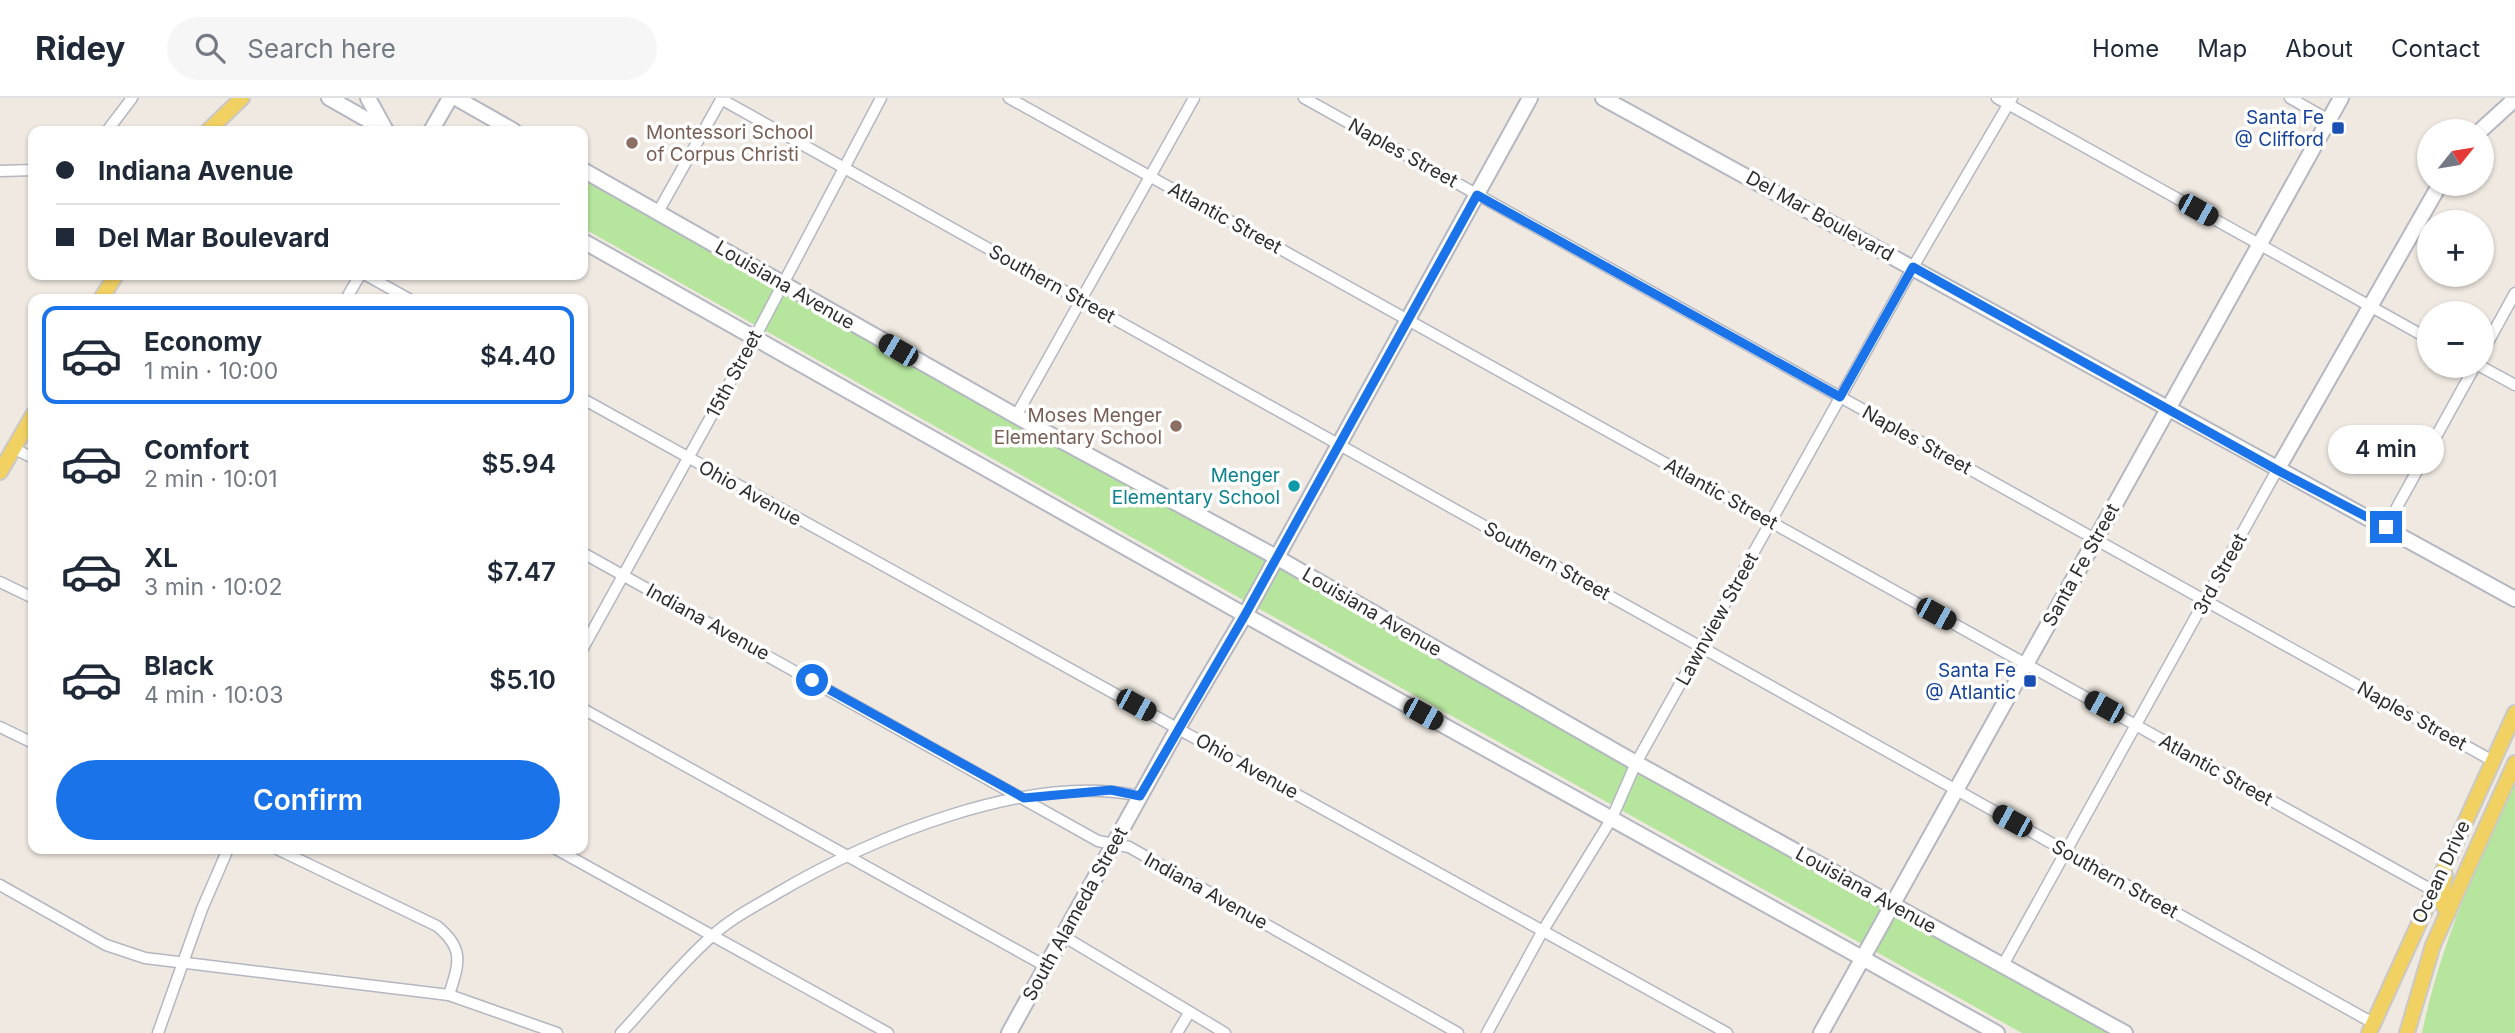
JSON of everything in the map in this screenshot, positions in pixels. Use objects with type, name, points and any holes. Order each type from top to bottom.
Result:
[{"type":"main road","points":[[213,126],[242,98]]},
{"type":"main road","points":[[329,98],[378,126]]},
{"type":"main road","points":[[368,98],[384,126]]},
{"type":"main road","points":[[434,126],[450,98]]},
{"type":"main road","points":[[456,98],[505,126]]},
{"type":"main road","name":"South Alameda Street","points":[[1009,1033],[1178,727],[1245,615],[1530,98]]},
{"type":"main road","name":"Del Mar Boulevard","points":[[1602,98],[2515,599]]},
{"type":"main road","name":"Santa Fe Street","points":[[1821,1033],[2342,98]]},
{"type":"main road","points":[[2493,119],[2515,99]]},
{"type":"main road","name":"Louisiana Avenue","points":[[588,173],[1016,416],[1276,557],[1636,763],[2125,1033]]},
{"type":"main road","name":"3rd Street","points":[[2277,470],[2433,196]]},
{"type":"main road","points":[[588,244],[1245,615],[1997,1033]]},
{"type":"main road","points":[[0,472],[7,448],[28,421]]},
{"type":"main road","name":"Ocean Drive","points":[[2371,1028],[2515,713]]},
{"type":"main road","name":"Ocean Drive","points":[[2407,1033],[2433,945],[2515,763]]},
{"type":"main road","points":[[2448,913],[2441,902],[2449,853]]},
{"type":"street","points":[[111,126],[132,98]]},
{"type":"street","points":[[657,212],[721,98]]},
{"type":"street","name":"Southern Street","points":[[721,98],[2066,851],[2371,1028]]},
{"type":"street","name":"15th Street","points":[[588,639],[755,337],[881,98]]},
{"type":"street","name":"Atlantic Street","points":[[1009,98],[2432,890]]},
{"type":"street","points":[[1016,416],[1194,98]]},
{"type":"street","name":"Naples Street","points":[[1304,98],[2493,761]]},
{"type":"street","points":[[1997,98],[2010,101],[2417,332]]},
{"type":"street","points":[[2290,98],[2329,120]]},
{"type":"street","name":"Lawnview Street","points":[[1487,1033],[1542,932],[1612,818],[1636,763],[1913,267],[2010,101]]},
{"type":"street","points":[[0,171],[28,170]]},
{"type":"street","points":[[375,280],[400,294]]},
{"type":"street","points":[[2494,332],[2515,293]]},
{"type":"street","points":[[2494,374],[2515,385]]},
{"type":"street","points":[[2386,527],[2468,378]]},
{"type":"street","name":"Ohio Avenue","points":[[588,402],[688,460],[1178,727],[1727,1033]]},
{"type":"street","points":[[7,448],[28,456]]},
{"type":"street","name":"3rd Street","points":[[2003,965],[2277,470]]},
{"type":"street","name":"Indiana Avenue","points":[[588,556],[1098,841],[1129,847],[1458,1033]]},
{"type":"street","points":[[0,582],[28,596]]},
{"type":"street","points":[[588,712],[1047,967]]},
{"type":"street","points":[[0,727],[28,741]]},
{"type":"street","points":[[621,1033],[712,936],[760,904],[845,855],[893,834],[1024,798],[1111,790],[1140,796]]},
{"type":"street","points":[[158,1033],[181,965],[226,854]]},
{"type":"street","points":[[287,854],[437,926],[453,939],[458,956],[457,970],[449,995]]},
{"type":"street","points":[[565,854],[888,1033]]},
{"type":"street","points":[[0,885],[106,945],[145,958],[181,965],[449,995],[557,1033]]},
{"type":"street","points":[[1063,936],[1225,1033]]},
{"type":"street","points":[[1177,1033],[1189,1013]]},
{"type":"green space","points":[[588,183],[2114,1033],[2022,1033],[1229,592],[588,231]]},
{"type":"green space","points":[[2515,782],[2515,1033],[2422,1033],[2449,936]]},
{"type":"place","name":"Santa Fe @ Clifford","points":[[2338,128]]},
{"type":"place","name":"Montessori School of Corpus Christi","points":[[632,143]]},
{"type":"place","name":"Moses Menger Elementary School","points":[[1176,426]]},
{"type":"place","name":"Menger Elementary School","points":[[1294,486]]},
{"type":"place","name":"Santa Fe @ Atlantic","points":[[2030,681]]},
{"type":"route","points":[[812,680],[1024,798],[1111,790],[1140,796],[1245,615],[1477,195],[1840,397],[1913,267],[2277,470],[2386,527]]}]
